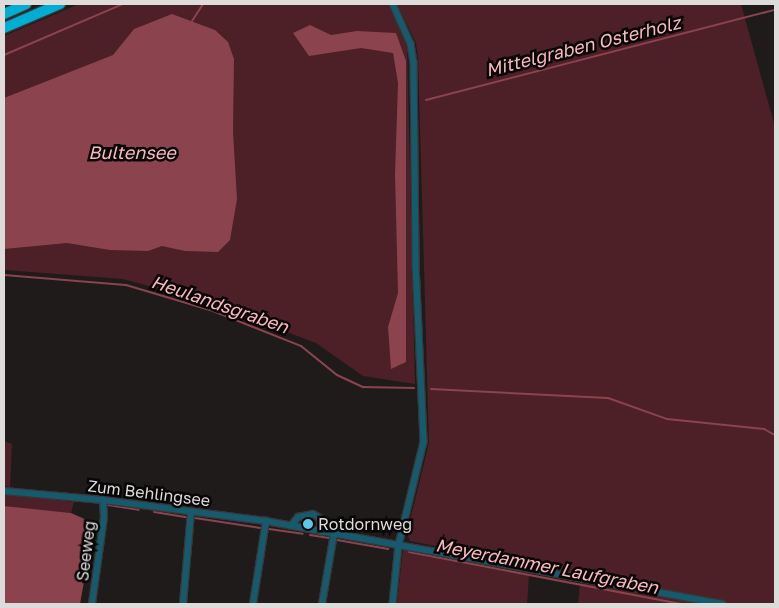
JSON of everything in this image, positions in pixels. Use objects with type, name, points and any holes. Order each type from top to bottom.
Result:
[{"type":"highway","points":[[4,14],[26,4]]},
{"type":"highway","points":[[4,28],[60,4]]},
{"type":"street","points":[[392,4],[411,44],[414,62],[416,264],[424,442],[399,544],[393,604]]},
{"type":"street","name":"Zum Behlingsee","points":[[4,491],[103,500],[266,521],[723,604]]},
{"type":"street","name":"Seeweg","points":[[92,604],[104,518],[103,500]]},
{"type":"street","points":[[184,604],[191,512]]},
{"type":"street","points":[[291,526],[298,517],[313,514],[320,518],[322,532]]},
{"type":"street","points":[[253,604],[266,521]]},
{"type":"street","points":[[322,604],[334,534]]},
{"type":"shaded area","points":[[79,4],[388,4],[407,45],[415,384],[363,376],[316,343],[211,303],[123,279],[4,270],[4,36]]},
{"type":"shaded area","points":[[397,4],[741,4],[775,127],[775,604],[731,604],[410,541],[407,533],[429,443],[418,57],[416,43]]},
{"type":"shaded area","points":[[4,441],[12,444],[10,487],[4,486]]},
{"type":"shaded area","points":[[4,494],[74,502],[71,513],[25,509],[4,506]]},
{"type":"shaded area","points":[[403,549],[529,575],[527,604],[397,604]]},
{"type":"shaded area","points":[[580,583],[713,604],[578,604]]},
{"type":"water","name":"Bultensee","points":[[172,14],[215,30],[228,42],[234,59],[233,132],[237,199],[230,240],[218,252],[185,251],[162,246],[148,251],[110,250],[67,243],[4,249],[4,98],[113,55],[134,29]]},
{"type":"water","points":[[310,25],[331,35],[357,31],[396,33],[406,61],[406,362],[391,369],[388,327],[398,293],[395,174],[398,83],[393,53],[361,48],[309,56],[293,33]]},
{"type":"water","points":[[4,506],[71,513],[89,521],[90,548],[80,604],[4,604]]},
{"type":"waterway","points":[[4,55],[123,4]]},
{"type":"waterway","points":[[192,21],[203,4]]},
{"type":"waterway","name":"Mittelgraben Osterholz","points":[[426,100],[775,10]]},
{"type":"waterway","name":"Heulandsgraben","points":[[4,275],[126,285],[213,311],[301,346],[337,375],[363,387],[414,388]]},
{"type":"waterway","name":"Heulandsgraben","points":[[431,389],[608,398],[667,419],[764,429],[775,435]]},
{"type":"waterway","name":"Meyerdammer Laufgraben","points":[[108,505],[139,510]]},
{"type":"waterway","name":"Meyerdammer Laufgraben","points":[[154,512],[187,517]]},
{"type":"waterway","name":"Meyerdammer Laufgraben","points":[[195,518],[260,528]]},
{"type":"waterway","name":"Meyerdammer Laufgraben","points":[[269,529],[303,534]]},
{"type":"waterway","name":"Meyerdammer Laufgraben","points":[[310,535],[329,538]]},
{"type":"waterway","name":"Meyerdammer Laufgraben","points":[[337,540],[388,549]]},
{"type":"waterway","name":"Meyerdammer Laufgraben","points":[[409,552],[681,604]]},
{"type":"place","name":"Rotdornweg","points":[[308,524]]}]
